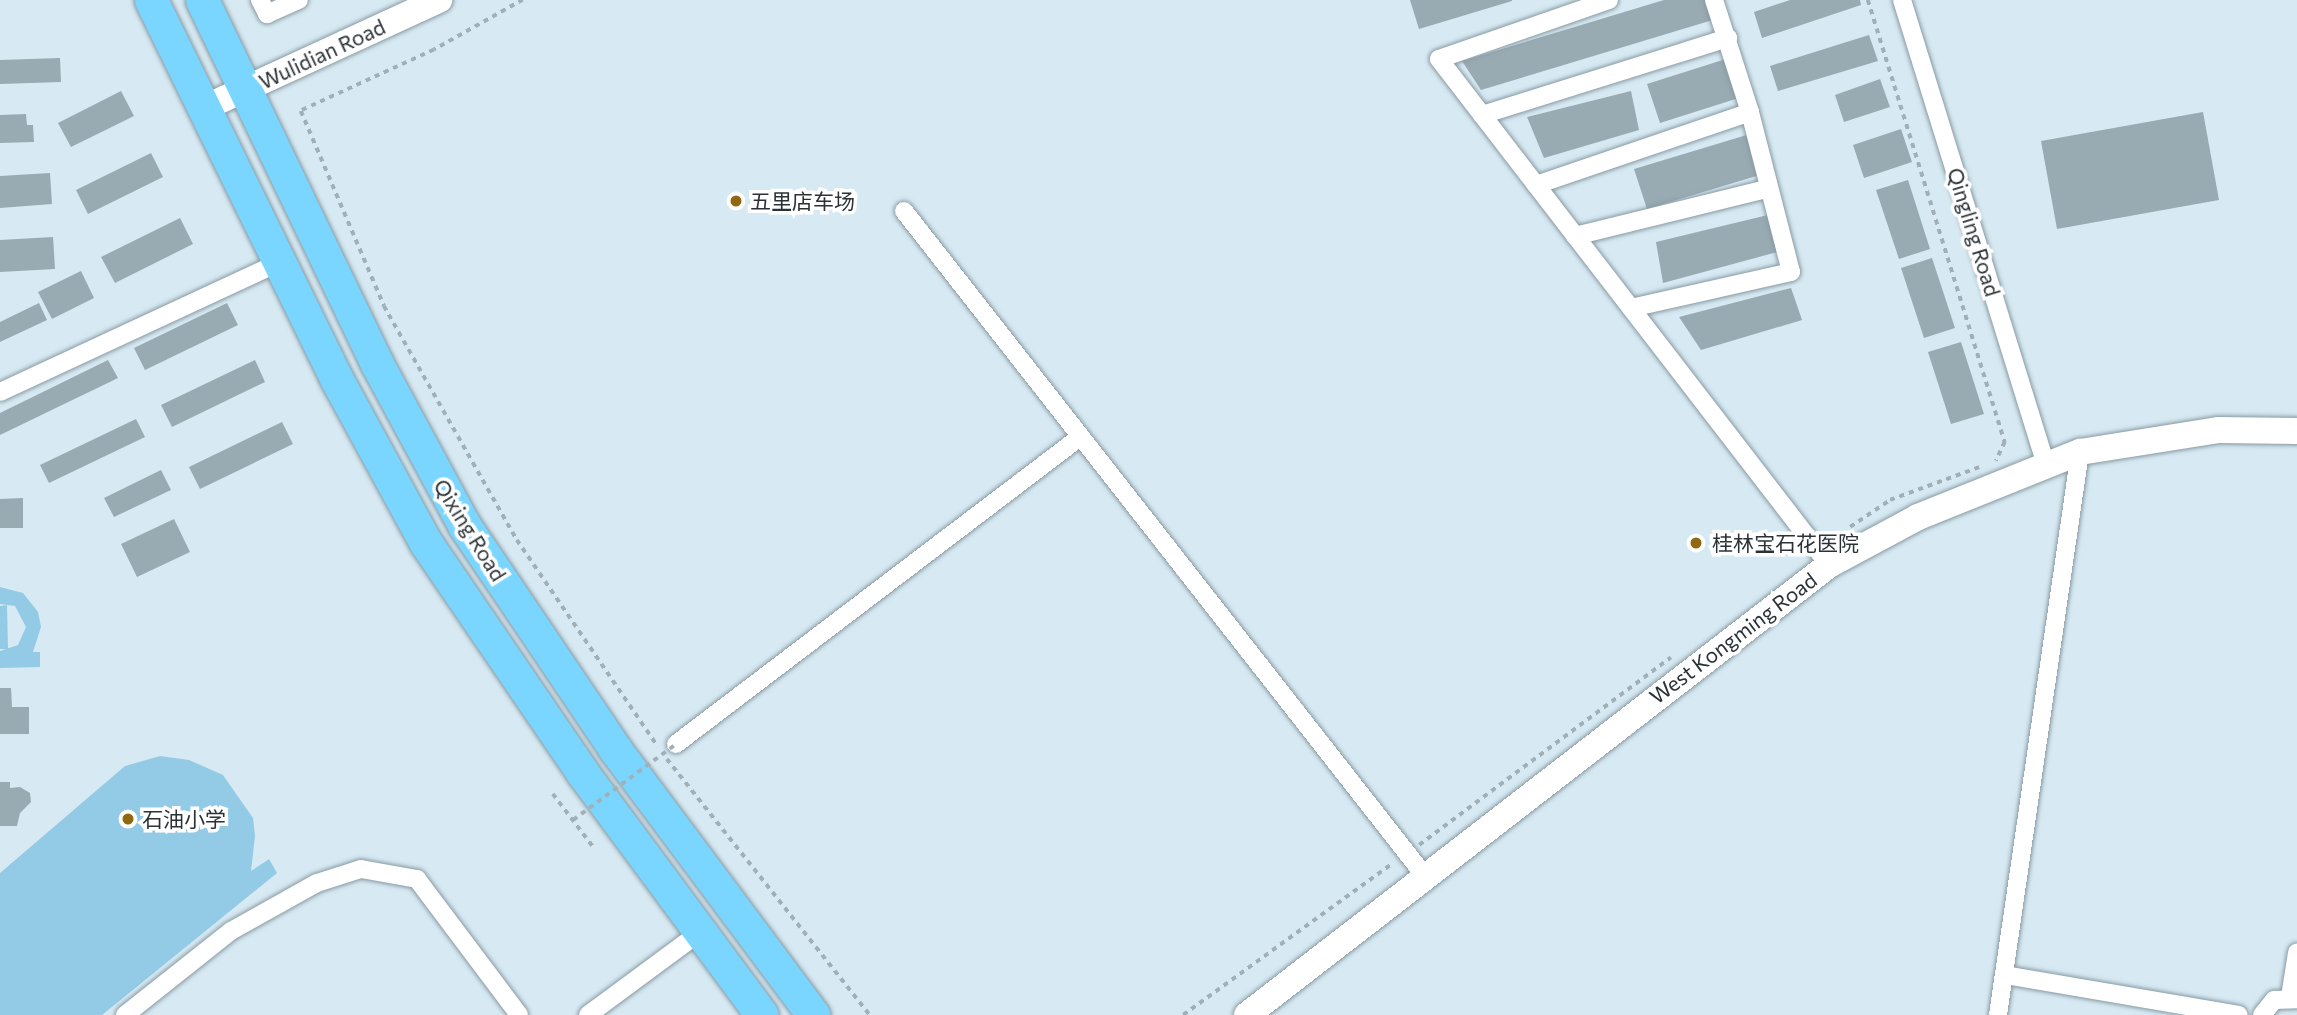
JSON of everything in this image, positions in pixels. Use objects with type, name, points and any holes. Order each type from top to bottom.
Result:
[{"type":"highway","name":"Qixing Road","points":[[151,0],[336,378],[426,543],[582,772],[762,1015]]},
{"type":"highway","name":"Qixing Road","points":[[202,0],[376,362],[464,525],[615,749],[813,1015]]},
{"type":"main road","name":"Wulidian Road","points":[[204,108],[439,0]]},
{"type":"main road","name":"West Kongming Road","points":[[1247,1015],[1424,875],[1829,565],[1919,516],[2080,452],[2219,429],[2297,430]]},
{"type":"street","points":[[260,0],[267,14],[299,0]]},
{"type":"street","points":[[1609,0],[1439,59],[1829,565]]},
{"type":"street","points":[[1631,308],[1791,272],[1767,189],[1750,112],[1714,0]]},
{"type":"street","name":"Qingling Road","points":[[1902,0],[2046,464]]},
{"type":"street","points":[[1482,115],[1728,38]]},
{"type":"street","points":[[1536,185],[1750,112]]},
{"type":"street","points":[[1575,236],[1767,189]]},
{"type":"street","points":[[904,211],[1424,875]]},
{"type":"street","points":[[0,392],[280,262]]},
{"type":"street","points":[[670,749],[1080,436]]},
{"type":"street","points":[[1998,1015],[2080,452]]},
{"type":"street","points":[[125,1015],[231,931],[317,883],[361,869],[417,878],[519,1015]]},
{"type":"street","points":[[588,1015],[700,932]]},
{"type":"street","points":[[2262,1015],[2274,1000],[2294,998],[2297,953]]},
{"type":"street","points":[[2005,975],[2239,1015]]},
{"type":"path","points":[[523,0],[435,50],[301,111],[384,306],[517,540],[682,779],[870,1015]]},
{"type":"path","points":[[1848,528],[1890,500],[1998,460],[2005,442],[1868,0]]},
{"type":"path","points":[[1183,1015],[1677,653]]},
{"type":"path","points":[[646,730],[670,749],[682,779]]},
{"type":"path","points":[[573,820],[670,749]]},
{"type":"path","points":[[553,794],[594,848]]},
{"type":"shaded area","points":[[0,587],[23,593],[38,612],[41,627],[33,652],[40,652],[40,667],[0,668],[0,651],[18,645],[26,627],[15,606],[0,604]]},
{"type":"shaded area","points":[[7,605],[8,649],[0,649],[0,606]]},
{"type":"shaded area","name":"石油小学","points":[[160,756],[189,760],[223,775],[253,818],[255,836],[251,871],[269,859],[277,873],[102,1015],[0,1015],[0,873],[125,766]]},
{"type":"building","points":[[1410,0],[1512,0],[1512,1],[1419,29]]},
{"type":"building","points":[[1664,0],[1711,0],[1716,19],[1481,90],[1462,61]]},
{"type":"building","points":[[1790,0],[1860,0],[1861,5],[1762,38],[1754,12]]},
{"type":"building","points":[[1869,35],[1878,61],[1778,91],[1770,66]]},
{"type":"building","points":[[60,58],[61,82],[0,84],[0,60]]},
{"type":"building","points":[[1729,58],[1742,97],[1660,123],[1647,84]]},
{"type":"building","points":[[1880,79],[1890,107],[1844,122],[1835,95]]},
{"type":"building","points":[[121,91],[134,116],[71,147],[58,123]]},
{"type":"building","points":[[1631,91],[1639,130],[1544,158],[1527,117]]},
{"type":"building","points":[[2203,112],[2219,200],[2057,229],[2041,141]]},
{"type":"building","points":[[26,114],[27,125],[33,125],[34,142],[0,143],[0,115]]},
{"type":"building","points":[[1901,129],[1912,162],[1864,178],[1853,145]]},
{"type":"building","points":[[1750,134],[1763,174],[1647,209],[1634,169]]},
{"type":"building","points":[[151,153],[163,177],[88,214],[76,190]]},
{"type":"building","points":[[50,173],[52,204],[0,208],[0,176]]},
{"type":"building","points":[[1908,180],[1930,249],[1899,259],[1876,190]]},
{"type":"building","points":[[1772,214],[1781,251],[1663,283],[1656,242]]},
{"type":"building","points":[[180,218],[193,244],[115,283],[101,257]]},
{"type":"building","points":[[53,237],[55,269],[0,272],[0,240]]},
{"type":"building","points":[[1932,258],[1955,328],[1924,338],[1901,268]]},
{"type":"building","points":[[81,271],[94,298],[52,319],[38,292]]},
{"type":"building","points":[[1791,288],[1802,320],[1701,350],[1679,317]]},
{"type":"building","points":[[39,303],[47,320],[0,342],[0,322]]},
{"type":"building","points":[[227,303],[238,325],[145,370],[134,348]]},
{"type":"building","points":[[1961,342],[1984,414],[1951,424],[1928,352]]},
{"type":"building","points":[[108,360],[118,378],[0,435],[0,413]]},
{"type":"building","points":[[255,360],[265,382],[172,427],[161,405]]},
{"type":"building","points":[[136,419],[145,437],[49,483],[40,465]]},
{"type":"building","points":[[282,422],[293,444],[200,489],[189,467]]},
{"type":"building","points":[[161,470],[171,490],[114,517],[104,498]]},
{"type":"building","points":[[23,498],[23,528],[0,528],[0,499]]},
{"type":"building","points":[[174,519],[190,552],[137,577],[121,544]]},
{"type":"building","points":[[0,688],[11,688],[12,707],[29,707],[29,734],[0,734]]},
{"type":"building","points":[[0,782],[10,782],[10,788],[20,787],[30,793],[31,802],[20,813],[17,826],[0,826]]},
{"type":"place","name":"五里店车场","points":[[736,201]]},
{"type":"place","name":"桂林宝石花医院","points":[[1696,543]]},
{"type":"place","name":"石油小学","points":[[128,819]]}]
